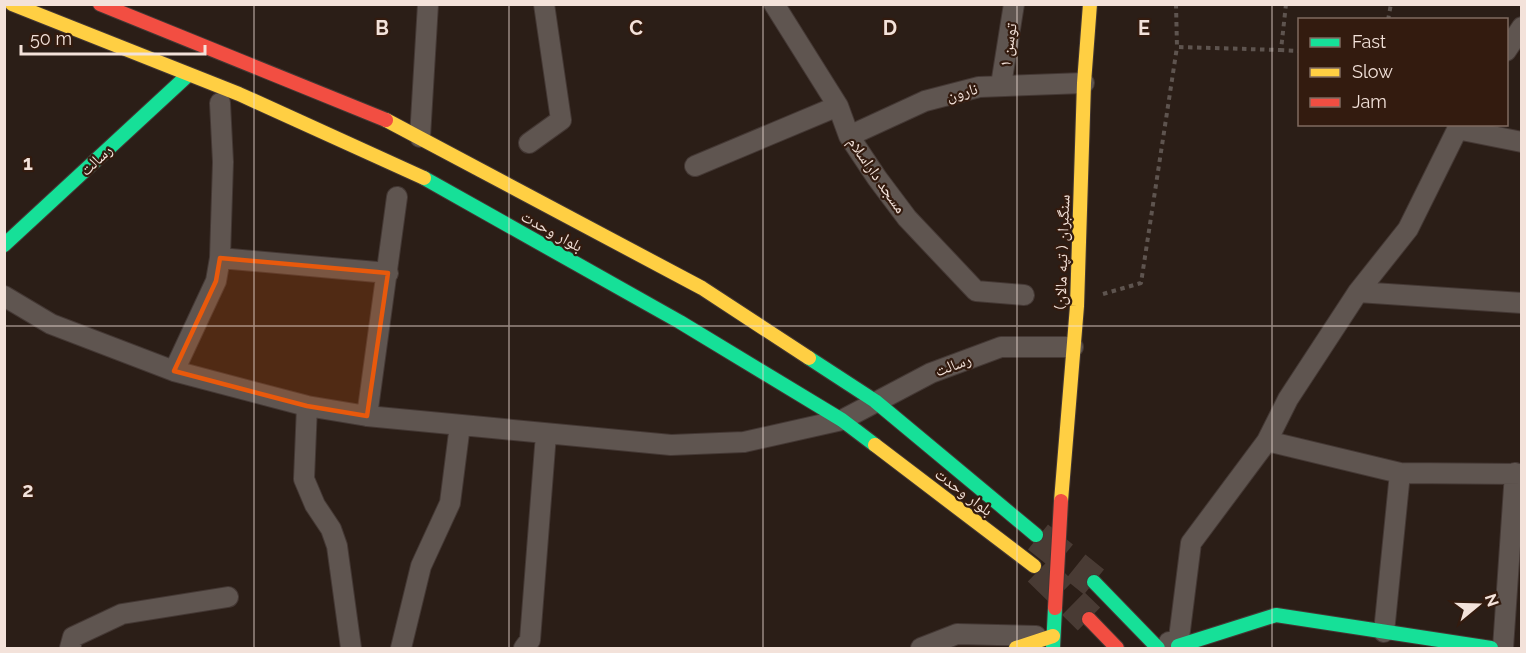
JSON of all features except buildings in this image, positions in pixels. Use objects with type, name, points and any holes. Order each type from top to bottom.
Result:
[{"type":"main road","name":"بلوار وحدت","points":[[12,4],[187,76],[239,94],[411,171],[680,322],[842,420],[1034,566]]},
{"type":"main road","name":"بلوار وحدت","points":[[100,4],[369,112],[702,288],[875,402],[1036,535]]},
{"type":"main road","name":"سنگبران ( تپه مالان)","points":[[1053,642],[1061,501],[1077,306],[1084,83],[1090,4]]},
{"type":"main road","name":"رسالت","points":[[4,244],[187,76]]},
{"type":"main road","points":[[1094,582],[1158,648]]},
{"type":"main road","points":[[1178,646],[1276,615],[1491,648]]},
{"type":"main road","points":[[1089,619],[1117,648]]},
{"type":"main road","points":[[1016,648],[1053,642]]},
{"type":"street","points":[[420,137],[428,4]]},
{"type":"street","points":[[529,143],[561,120],[544,4]]},
{"type":"street","name":"توسن ۱","points":[[1001,85],[1014,4]]},
{"type":"street","name":"مسجد داراسلام","points":[[781,7],[838,106],[849,136],[907,218],[976,291],[1024,295]]},
{"type":"street","points":[[1508,48],[1521,27]]},
{"type":"street","name":"نارون","points":[[849,136],[925,101],[979,87],[1084,83]]},
{"type":"street","points":[[174,371],[216,281],[220,258],[223,162],[220,103]]},
{"type":"street","points":[[695,166],[838,106]]},
{"type":"street","points":[[1133,622],[1178,646],[1191,543],[1267,441],[1288,399],[1359,292],[1408,229],[1458,127],[1521,142]]},
{"type":"street","points":[[367,416],[397,197]]},
{"type":"street","points":[[220,258],[388,273]]},
{"type":"street","points":[[1359,292],[1521,303]]},
{"type":"street","name":"رسالت","points":[[4,296],[51,324],[174,371],[307,406],[367,416],[671,445],[744,442],[842,420],[931,373],[1001,347],[1073,347]]},
{"type":"street","points":[[307,406],[304,478],[315,505],[331,529],[337,546],[351,648]]},
{"type":"street","points":[[402,648],[421,566],[450,503],[460,425]]},
{"type":"street","points":[[524,648],[530,640],[546,434]]},
{"type":"street","points":[[1267,441],[1400,473],[1518,474],[1503,648]]},
{"type":"street","points":[[1384,632],[1400,473]]},
{"type":"street","points":[[70,648],[73,637],[122,614],[228,597]]},
{"type":"street","points":[[921,648],[957,634],[1053,642]]},
{"type":"path","points":[[1097,295],[1141,283],[1178,47],[1176,4]]},
{"type":"path","points":[[1281,50],[1286,4]]},
{"type":"path","points":[[1178,47],[1298,51]]},
{"type":"highlighted area","points":[[220,258],[388,273],[367,416],[307,406],[174,371],[216,281]]},
{"type":"tunnel","points":[[1038,537],[1094,582]]},
{"type":"tunnel","points":[[1039,570],[1089,619]]},
{"type":"traffic: fast","points":[[4,245],[187,76]]},
{"type":"traffic: fast","points":[[424,178],[680,322],[842,420],[875,445]]},
{"type":"traffic: fast","points":[[809,358],[875,401],[1036,535]]},
{"type":"traffic: fast","points":[[1094,582],[1158,648]]},
{"type":"traffic: fast","points":[[1053,648],[1055,608]]},
{"type":"traffic: fast","points":[[1178,646],[1276,615],[1491,648]]},
{"type":"traffic: slow","points":[[12,4],[239,94],[424,178]]},
{"type":"traffic: slow","points":[[1061,501],[1077,306],[1084,83],[1090,4]]},
{"type":"traffic: slow","points":[[386,120],[702,288],[809,358]]},
{"type":"traffic: slow","points":[[875,445],[1034,566]]},
{"type":"traffic: slow","points":[[1016,648],[1053,636]]},
{"type":"traffic: jam","points":[[100,4],[386,120]]},
{"type":"traffic: jam","points":[[1055,608],[1061,501]]},
{"type":"traffic: jam","points":[[1089,619],[1117,648]]}]
